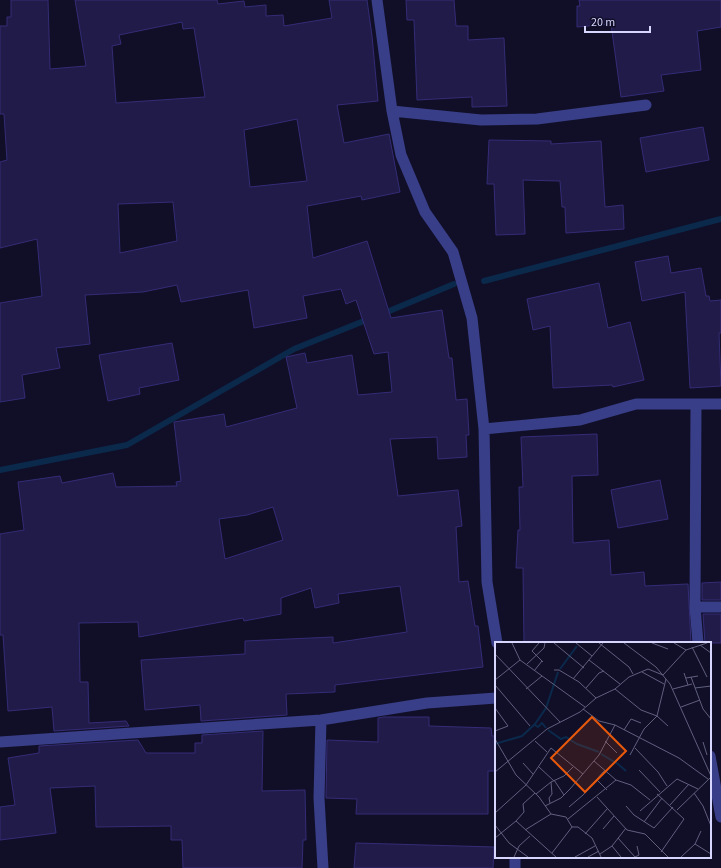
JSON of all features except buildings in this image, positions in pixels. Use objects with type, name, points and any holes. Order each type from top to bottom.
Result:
[{"type":"street","points":[[377,0],[392,111],[401,155],[425,212],[453,252],[472,318],[484,429],[487,582],[497,642]]},
{"type":"street","points":[[392,111],[481,120],[537,119],[646,105]]},
{"type":"street","points":[[484,429],[580,420],[636,404],[721,404]]},
{"type":"street","points":[[696,404],[695,607],[698,642]]},
{"type":"street","points":[[695,607],[721,607]]},
{"type":"street","points":[[0,742],[321,720],[427,703],[495,698]]},
{"type":"street","points":[[321,720],[319,798],[323,868]]},
{"type":"street","points":[[711,762],[721,817]]},
{"type":"waterway","points":[[484,281],[721,219]]},
{"type":"waterway","points":[[382,314],[454,284]]},
{"type":"waterway","points":[[0,470],[127,445],[294,349],[369,319]]}]
